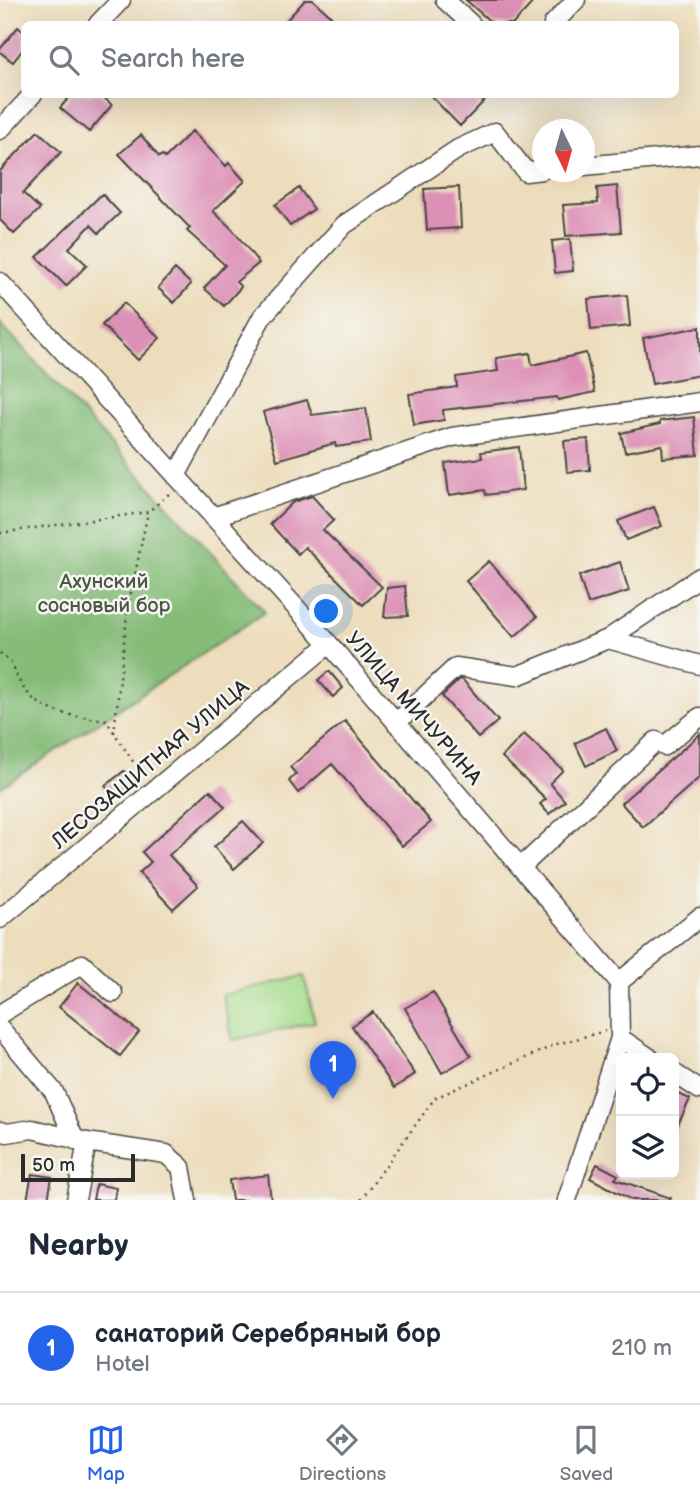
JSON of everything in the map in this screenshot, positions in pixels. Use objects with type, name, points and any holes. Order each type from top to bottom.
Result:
[{"type":"street","points":[[101,21],[121,0]]},
{"type":"street","points":[[445,0],[468,21]]},
{"type":"street","points":[[556,21],[576,0]]},
{"type":"street","points":[[0,130],[29,98]]},
{"type":"street","points":[[179,480],[262,317],[344,225],[458,149],[495,132],[526,172],[532,171]]},
{"type":"street","points":[[595,165],[700,155]]},
{"type":"street","name":"УЛИЦА МИЧУРИНА","points":[[0,282],[329,644],[619,982]]},
{"type":"street","points":[[213,517],[452,437],[700,402]]},
{"type":"street","points":[[396,723],[456,667],[517,676],[608,639],[700,577]]},
{"type":"street","points":[[608,639],[700,665]]},
{"type":"street","name":"ЛЕСОЗАЩИТНАЯ УЛИЦА","points":[[0,919],[329,644]]},
{"type":"street","points":[[521,867],[656,741],[664,746],[700,717]]},
{"type":"street","points":[[567,1200],[614,1034],[619,982],[700,917]]},
{"type":"street","points":[[0,1014],[82,964],[113,993]]},
{"type":"street","points":[[0,1028],[54,1092],[81,1141],[76,1200]]},
{"type":"street","points":[[614,1034],[642,1053]]},
{"type":"street","points":[[679,1076],[700,1090]]},
{"type":"street","points":[[0,1131],[7,1133],[32,1129],[81,1141],[166,1154],[181,1167],[187,1200]]},
{"type":"path","points":[[114,733],[128,607],[148,512],[179,480]]},
{"type":"path","points":[[0,533],[148,512]]},
{"type":"path","points":[[0,653],[12,661],[20,683],[39,705],[62,713],[106,720],[152,792]]},
{"type":"path","points":[[361,1200],[435,1098],[557,1044],[614,1034]]},
{"type":"green space","name":"Ахунский сосновый бор","points":[[0,323],[265,612],[0,788]]},
{"type":"green space","points":[[304,976],[315,1022],[233,1040],[222,995]]},
{"type":"building","points":[[305,0],[313,0],[333,18],[330,21],[286,21]]},
{"type":"building","points":[[466,0],[535,0],[516,21],[490,21]]},
{"type":"building","points":[[18,27],[21,30],[21,52],[13,62],[0,52]]},
{"type":"building","points":[[69,98],[104,98],[112,105],[89,132],[60,108]]},
{"type":"building","points":[[433,98],[487,98],[460,126]]},
{"type":"building","points":[[38,131],[61,152],[23,193],[40,209],[14,234],[0,220],[0,171]]},
{"type":"building","points":[[192,131],[226,166],[229,163],[245,181],[213,211],[232,229],[259,263],[236,282],[241,287],[224,306],[204,288],[225,265],[187,231],[190,228],[119,154],[141,135],[159,157],[162,155],[165,158]]},
{"type":"building","points":[[617,186],[621,232],[566,236],[563,205],[598,203],[597,188]]},
{"type":"building","points":[[459,187],[461,228],[427,230],[424,189]]},
{"type":"building","points":[[299,188],[314,209],[290,226],[275,205]]},
{"type":"building","points":[[102,194],[120,213],[99,233],[91,225],[69,248],[87,265],[66,286],[37,257]]},
{"type":"building","points":[[570,239],[573,271],[555,273],[552,241]]},
{"type":"building","points":[[175,269],[191,284],[174,303],[158,288]]},
{"type":"building","points":[[627,295],[630,326],[591,330],[588,299]]},
{"type":"building","points":[[124,303],[160,338],[138,360],[102,325]]},
{"type":"building","points":[[700,327],[700,375],[652,384],[643,338]]},
{"type":"building","points":[[530,353],[532,365],[586,353],[595,392],[558,400],[557,397],[443,410],[444,420],[414,425],[409,394],[457,387],[456,377],[498,371],[496,358]]},
{"type":"building","points":[[307,400],[312,415],[366,408],[371,442],[336,447],[335,443],[277,460],[263,412]]},
{"type":"building","points":[[694,417],[698,455],[663,458],[662,445],[625,452],[621,433],[660,424],[660,421]]},
{"type":"building","points":[[588,439],[590,470],[567,472],[564,441]]},
{"type":"building","points":[[519,447],[523,490],[486,495],[485,490],[449,495],[445,463],[482,458],[481,452]]},
{"type":"building","points":[[312,496],[334,520],[323,530],[382,587],[363,605],[305,547],[298,554],[270,524],[293,502]]},
{"type":"building","points":[[654,507],[662,526],[626,540],[618,521]]},
{"type":"building","points":[[489,561],[537,617],[514,637],[466,581]]},
{"type":"building","points":[[620,562],[629,591],[588,604],[579,576]]},
{"type":"building","points":[[405,586],[408,616],[384,617],[387,588]]},
{"type":"building","points":[[329,671],[343,688],[333,697],[318,680]]},
{"type":"building","points":[[460,679],[498,721],[478,738],[442,696]]},
{"type":"building","points":[[345,721],[431,822],[402,846],[332,764],[298,793],[289,781],[296,774],[290,767]]},
{"type":"building","points":[[606,728],[617,751],[586,766],[575,743]]},
{"type":"building","points":[[524,734],[563,770],[550,783],[565,801],[549,814],[540,804],[546,799],[502,757]]},
{"type":"building","points":[[700,734],[700,777],[643,827],[621,803]]},
{"type":"building","points":[[124,771],[133,782],[114,797],[105,786]]},
{"type":"building","points":[[210,790],[225,807],[169,855],[198,886],[173,909],[139,873],[151,862],[142,852]]},
{"type":"building","points":[[243,821],[263,843],[234,869],[214,847]]},
{"type":"building","points":[[78,983],[139,1032],[120,1056],[59,1007]]},
{"type":"building","points":[[433,992],[471,1056],[442,1073],[405,1008]]},
{"type":"building","points":[[373,1012],[415,1074],[394,1088],[352,1026]]},
{"type":"building","points":[[679,1094],[690,1099],[679,1122]]},
{"type":"building","points":[[597,1164],[616,1174],[615,1179],[671,1198],[632,1200],[590,1178]]},
{"type":"building","points":[[32,1174],[52,1177],[48,1200],[27,1200]]},
{"type":"building","points":[[268,1175],[271,1200],[232,1200],[229,1180]]},
{"type":"building","points":[[96,1184],[116,1188],[114,1200],[93,1200]]},
{"type":"place","name":"санаторий Серебряный бор","points":[[333,1099]]}]
